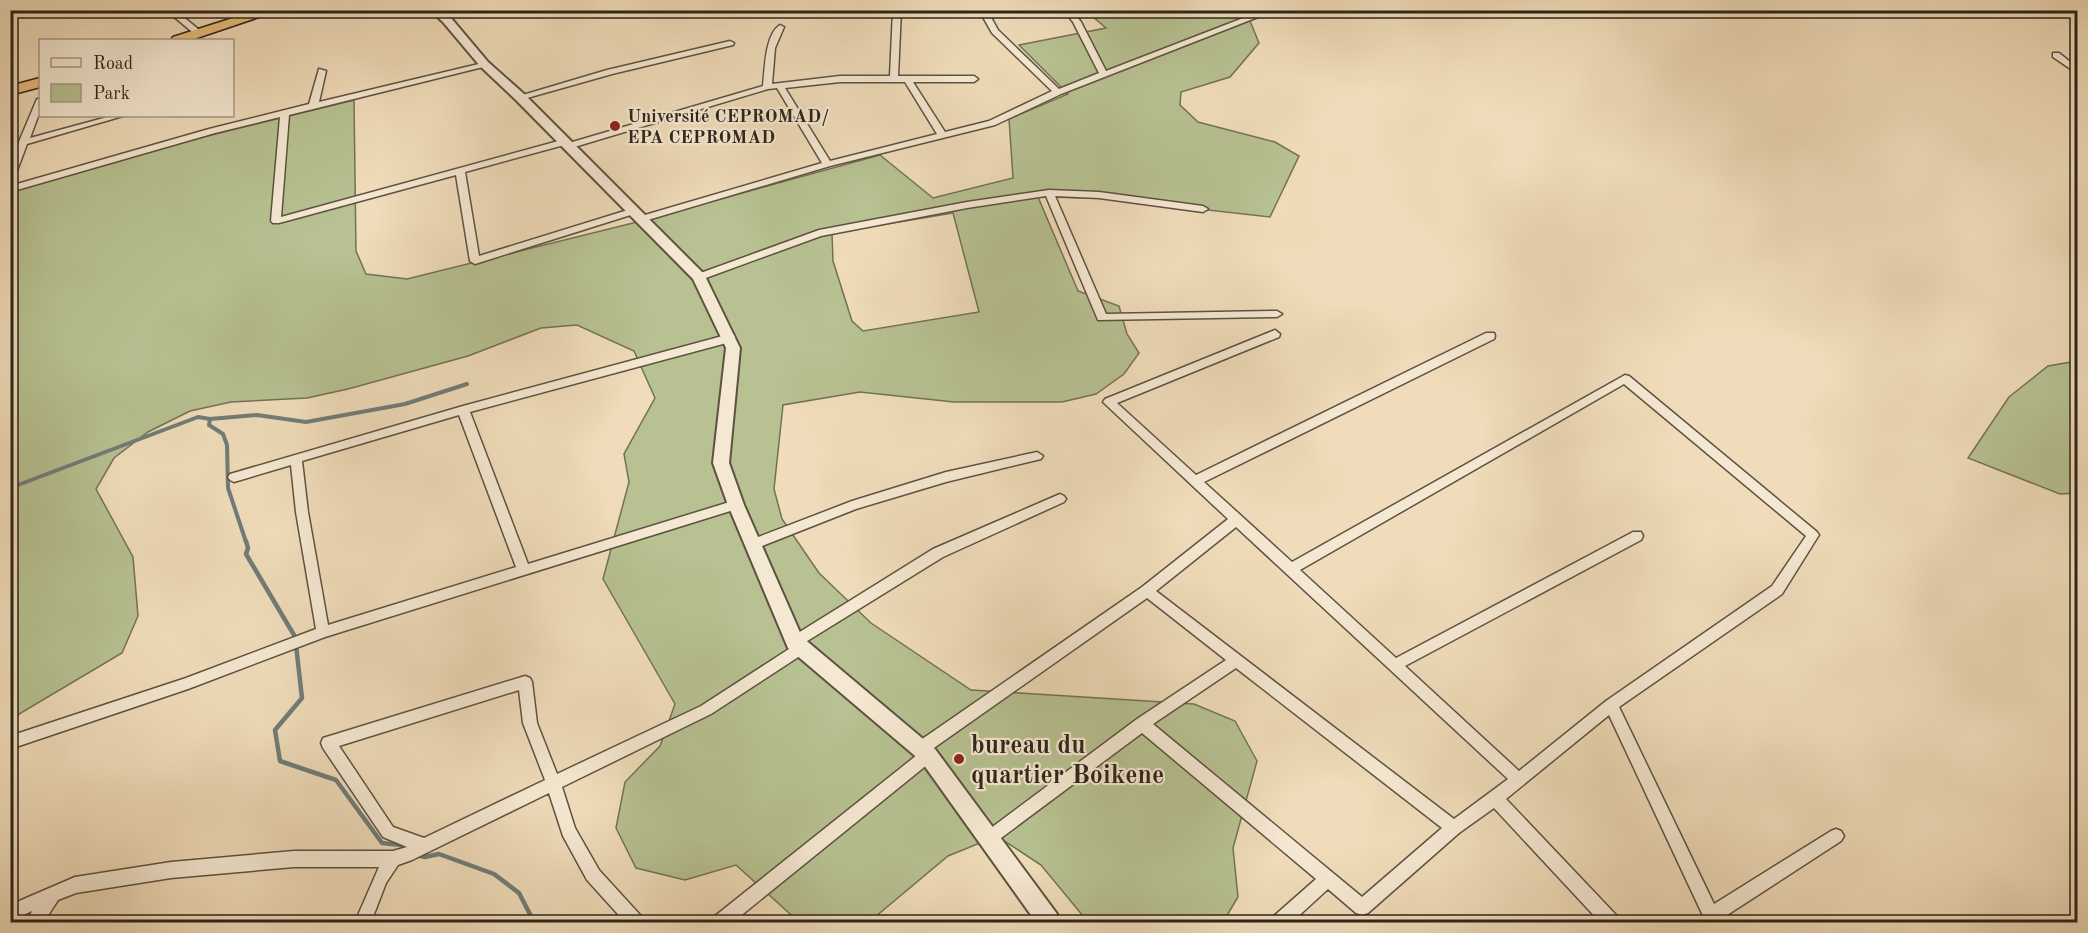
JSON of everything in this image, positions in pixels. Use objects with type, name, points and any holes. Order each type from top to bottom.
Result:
[{"type":"highway","points":[[182,39],[274,10]]},
{"type":"highway","points":[[10,91],[39,82]]},
{"type":"street","points":[[170,10],[200,34]]},
{"type":"street","points":[[435,10],[447,20],[484,64],[520,97],[699,277],[733,348],[721,463],[752,544],[798,645],[924,752],[1049,922]]},
{"type":"street","points":[[894,80],[897,10]]},
{"type":"street","points":[[983,10],[995,31],[1058,92]]},
{"type":"street","points":[[1068,10],[1077,22],[1104,75]]},
{"type":"street","points":[[460,171],[475,261],[827,164],[992,123],[1058,92],[1272,10]]},
{"type":"street","points":[[767,87],[771,48],[780,27]]},
{"type":"street","points":[[520,97],[730,43]]},
{"type":"street","points":[[2056,55],[2078,72]]},
{"type":"street","points":[[10,189],[212,131],[484,64]]},
{"type":"street","points":[[313,107],[322,71]]},
{"type":"street","points":[[285,113],[276,221],[567,144],[767,87],[840,79],[974,80]]},
{"type":"street","points":[[908,80],[942,135]]},
{"type":"street","points":[[779,85],[827,164]]},
{"type":"street","points":[[10,176],[39,104]]},
{"type":"street","points":[[24,142],[115,117]]},
{"type":"street","points":[[699,277],[819,233],[967,205],[1049,193],[1099,195],[1203,209]]},
{"type":"street","points":[[1049,193],[1102,318],[1277,314]]},
{"type":"street","points":[[1275,334],[1109,402],[1519,780]]},
{"type":"street","points":[[1195,481],[1490,336]]},
{"type":"street","points":[[234,477],[463,410],[730,338]]},
{"type":"street","points":[[1142,724],[1362,907],[1455,828],[1519,780],[1611,705],[1777,590],[1813,536],[1625,379],[1292,569]]},
{"type":"street","points":[[463,410],[524,571]]},
{"type":"street","points":[[752,544],[852,506],[946,477],[1037,456]]},
{"type":"street","points":[[296,459],[302,512],[323,632]]},
{"type":"street","points":[[363,922],[380,878],[410,852],[554,785],[706,710],[798,645],[938,553],[1060,500]]},
{"type":"street","points":[[10,743],[188,683],[323,632],[736,505]]},
{"type":"street","points":[[721,922],[924,752],[1147,591],[1236,520]]},
{"type":"street","points":[[1395,665],[1637,536]]},
{"type":"street","points":[[1147,591],[1455,828]]},
{"type":"street","points":[[988,839],[1142,724],[1237,660]]},
{"type":"street","points":[[410,852],[388,832],[328,743],[525,682],[530,723],[554,785],[568,831],[593,875],[635,922]]},
{"type":"street","points":[[1611,705],[1713,919],[1836,836]]},
{"type":"street","points":[[1495,798],[1611,922]]},
{"type":"street","points":[[10,913],[75,885],[171,870],[410,852]]},
{"type":"street","points":[[1280,922],[1328,879]]},
{"type":"street","points":[[35,922],[52,894]]},
{"type":"green space","points":[[1086,11],[1260,11],[1248,16],[1259,43],[1230,77],[1181,92],[1180,105],[1198,122],[1275,142],[1299,156],[1270,217],[1101,198],[1038,197],[1078,291],[1119,306],[1127,334],[1139,353],[1124,374],[1096,394],[1062,402],[954,402],[860,392],[783,405],[774,489],[782,519],[819,573],[871,623],[971,690],[1194,704],[1235,721],[1257,761],[1233,848],[1238,897],[1223,922],[1088,922],[1041,865],[997,836],[948,856],[869,922],[799,922],[736,865],[685,880],[636,868],[616,828],[625,782],[660,746],[675,704],[603,579],[629,482],[624,454],[655,398],[634,351],[577,325],[541,328],[468,356],[348,389],[307,398],[231,402],[190,411],[148,432],[114,458],[96,489],[133,557],[138,616],[122,653],[19,714],[11,725],[11,189],[203,137],[354,100],[356,251],[366,274],[407,279],[637,222],[880,155],[933,198],[1013,178],[1009,119],[1068,94],[1019,45],[1106,28]],"holes":[[[953,213],[979,312],[863,331],[852,321],[833,261],[832,233]]]},
{"type":"green space","points":[[2077,361],[2077,493],[2060,494],[1968,458],[2009,397],[2048,366]]},
{"type":"waterway","points":[[210,419],[257,415],[306,422],[405,404],[467,384]]},
{"type":"waterway","points":[[10,488],[198,417],[210,419]]},
{"type":"waterway","points":[[210,419],[209,425],[223,434],[227,445],[228,488],[246,542]]},
{"type":"waterway","points":[[246,541],[248,548],[246,554],[294,635]]},
{"type":"waterway","points":[[296,645],[302,698],[275,730],[280,761],[336,780],[382,843],[401,845],[407,849]]},
{"type":"waterway","points":[[416,855],[425,857],[439,854],[494,874],[519,893],[534,922]]},
{"type":"place","name":"Université CEPROMAD/ EPA CEPROMAD","points":[[615,126]]},
{"type":"place","name":"bureau du quartier Boikene","points":[[959,759]]}]
